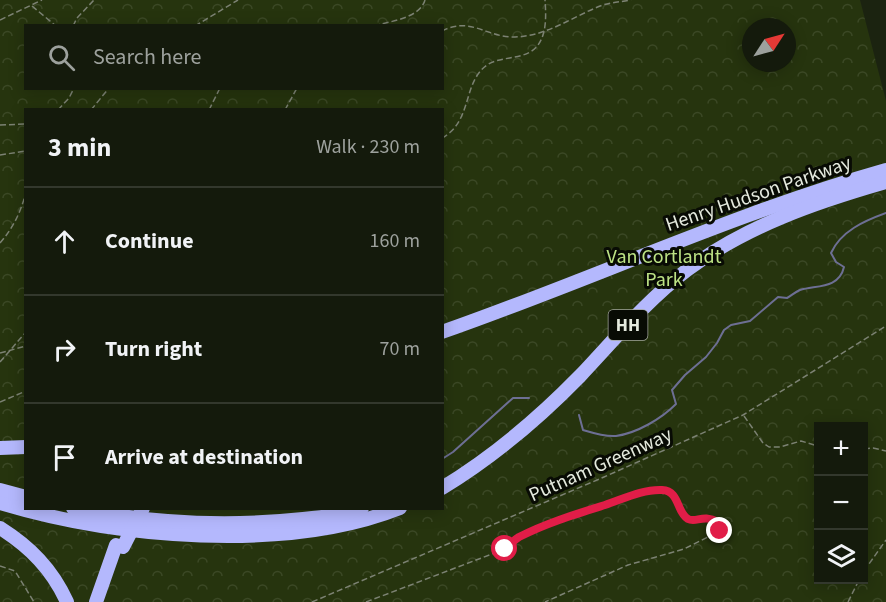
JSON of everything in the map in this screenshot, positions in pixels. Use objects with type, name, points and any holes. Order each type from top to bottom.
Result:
[{"type":"highway","name":"Henry Hudson Parkway","points":[[444,331],[513,307],[737,218],[886,170]]},
{"type":"highway","name":"Henry Hudson Parkway","points":[[444,487],[493,454],[545,409],[651,302],[687,270],[743,235],[836,197],[886,182]]},
{"type":"highway","points":[[444,341],[755,221],[836,197]]},
{"type":"highway","points":[[0,448],[24,447]]},
{"type":"highway","points":[[0,490],[24,496]]},
{"type":"highway","points":[[0,503],[24,509]]},
{"type":"highway","points":[[29,510],[91,525],[143,532],[263,535],[303,532],[357,523],[394,510]]},
{"type":"highway","points":[[87,510],[155,520],[220,523],[283,521],[336,515],[355,510]]},
{"type":"highway","points":[[96,602],[135,510]]},
{"type":"highway","points":[[103,602],[119,546],[142,510]]},
{"type":"highway","points":[[0,528],[18,540],[43,563],[67,602]]},
{"type":"path","points":[[0,20],[42,0]]},
{"type":"path","points":[[74,24],[76,18],[94,0]]},
{"type":"path","points":[[198,24],[238,0]]},
{"type":"path","points":[[381,24],[413,15],[423,8],[425,0]]},
{"type":"path","points":[[444,137],[452,133],[459,123],[476,79],[487,65],[526,55],[538,46],[544,32],[545,0]]},
{"type":"path","points":[[444,31],[466,25],[501,36],[515,37],[544,32],[605,5],[631,0]]},
{"type":"path","points":[[31,5],[54,24]]},
{"type":"path","points":[[60,108],[73,90]]},
{"type":"path","points":[[93,108],[107,90]]},
{"type":"path","points":[[210,108],[219,90]]},
{"type":"path","points":[[286,108],[296,90]]},
{"type":"path","points":[[0,125],[24,124]]},
{"type":"path","points":[[0,155],[24,151]]},
{"type":"path","points":[[0,243],[15,222],[24,199]]},
{"type":"path","name":"Putnam Greenway","points":[[312,602],[743,415],[886,326]]},
{"type":"path","points":[[0,362],[24,335]]},
{"type":"path","points":[[0,353],[24,346]]},
{"type":"path","points":[[0,402],[24,392]]},
{"type":"path","points":[[743,415],[763,443],[769,447],[780,447],[796,441],[814,444]]},
{"type":"path","points":[[868,449],[886,451]]},
{"type":"path","points":[[366,602],[505,549],[517,538],[565,518],[644,492],[664,490],[671,492],[687,519],[710,517],[721,527],[720,531],[684,549],[628,565],[545,602]]},
{"type":"path","points":[[868,565],[886,540]]},
{"type":"path","points":[[0,566],[15,571],[34,602]]},
{"type":"path","points":[[848,602],[857,584]]},
{"type":"green space","name":"Van Cortlandt Park","points":[[0,0],[860,0],[886,101],[886,602],[0,602]]},
{"type":"waterway","points":[[579,415],[583,430],[608,436],[632,432],[656,420],[676,404],[672,390],[706,357],[724,330],[731,325],[750,321],[778,297],[787,298],[800,290],[832,283],[844,267],[836,262],[831,253],[835,245],[854,228],[886,213]]},
{"type":"waterway","points":[[444,458],[513,398],[529,398]]},
{"type":"route","points":[[505,549],[517,538],[565,518],[644,492],[664,490],[671,492],[675,497],[687,519],[710,517],[718,522],[721,527],[720,531]]}]
